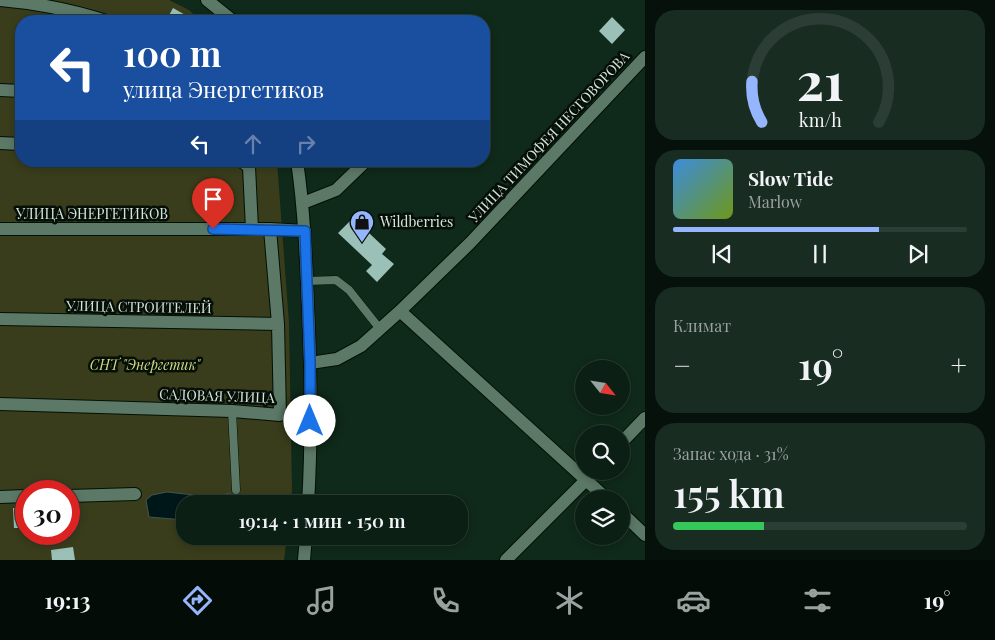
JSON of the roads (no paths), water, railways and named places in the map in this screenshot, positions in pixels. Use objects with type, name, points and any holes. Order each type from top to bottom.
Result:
[{"type":"street","points":[[0,0],[23,2],[72,15]]},
{"type":"street","points":[[207,0],[226,15]]},
{"type":"street","name":"УЛИЦА ТИМОФЕЯ НЕСГОВОРОВА","points":[[310,363],[337,359],[361,346],[400,311],[470,243],[645,57]]},
{"type":"street","points":[[0,90],[15,91]]},
{"type":"street","points":[[0,143],[15,144]]},
{"type":"street","points":[[249,167],[252,229]]},
{"type":"street","points":[[298,167],[305,231],[310,363],[308,495]]},
{"type":"street","points":[[303,203],[336,190],[360,167]]},
{"type":"street","name":"УЛИЦА ЭНЕРГЕТИКОВ","points":[[0,229],[270,229],[305,231]]},
{"type":"street","name":"САДОВАЯ УЛИЦА","points":[[0,404],[232,411],[280,415],[278,324],[270,229]]},
{"type":"street","points":[[400,311],[575,461]]},
{"type":"street","name":"УЛИЦА СТРОИТЕЛЕЙ","points":[[0,319],[278,324]]},
{"type":"street","points":[[630,434],[645,418]]},
{"type":"street","points":[[506,560],[586,480]]},
{"type":"street","points":[[80,496],[135,494]]},
{"type":"street","points":[[0,497],[15,496]]},
{"type":"street","points":[[630,521],[645,535]]},
{"type":"street","points":[[304,560],[305,545]]},
{"type":"lane","points":[[307,281],[336,280],[349,290],[380,329]]},
{"type":"lane","points":[[232,411],[236,490]]},
{"type":"place","name":"Wildberries","points":[[362,243]]},
{"type":"park label","name":"СНТ \"Энергетик\"","points":[[145,365]]}]
